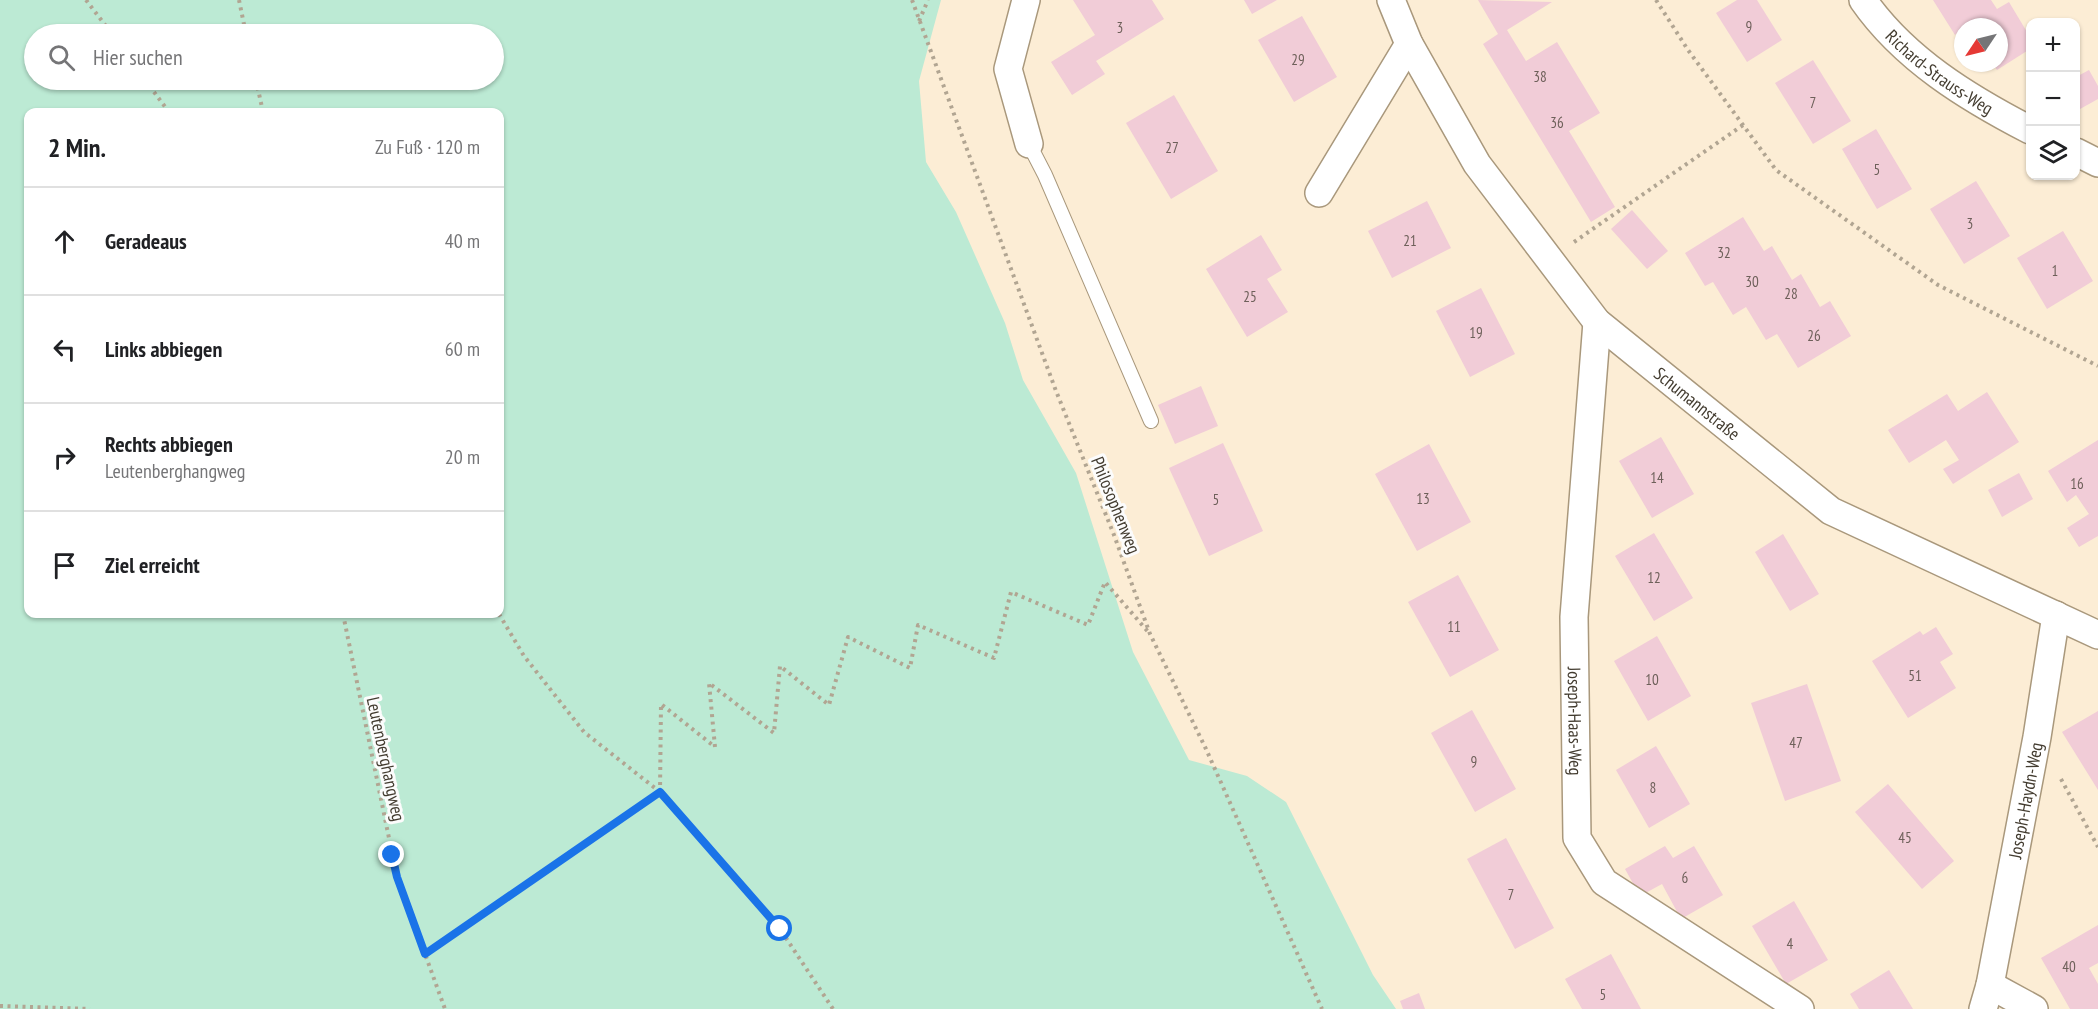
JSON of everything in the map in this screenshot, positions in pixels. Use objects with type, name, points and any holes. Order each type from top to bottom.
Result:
[{"type":"street","points":[[1026,0],[1008,69],[1029,144]]},
{"type":"street","name":"Schumannstraße","points":[[1392,0],[1409,44],[1478,164],[1597,322],[1831,511],[2098,634]]},
{"type":"street","name":"Richard-Strauss-Weg","points":[[1863,0],[1904,48],[1947,81],[2026,127]]},
{"type":"street","points":[[1319,193],[1409,44]]},
{"type":"street","points":[[2080,154],[2098,163]]},
{"type":"street","name":"Joseph-Haas-Weg","points":[[1597,322],[1574,617],[1577,838],[1604,882],[1800,1009]]},
{"type":"street","name":"Joseph-Haydn-Weg","points":[[2034,1009],[1986,997],[2037,737],[2056,615]]},
{"type":"lane","points":[[1029,144],[1045,175],[1151,421]]},
{"type":"path","points":[[86,0],[104,24]]},
{"type":"path","points":[[239,0],[244,24]]},
{"type":"path","name":"Philosophenweg","points":[[912,0],[1056,391],[1114,535],[1150,634],[1211,760],[1322,1009]]},
{"type":"path","points":[[919,21],[928,0]]},
{"type":"path","points":[[1656,0],[1688,50],[1776,170],[1938,285],[2098,366]]},
{"type":"path","points":[[152,90],[166,108]]},
{"type":"path","points":[[258,90],[262,108]]},
{"type":"path","points":[[1550,258],[1743,124]]},
{"type":"path","points":[[660,792],[661,704],[715,747],[710,683],[774,733],[780,666],[829,705],[848,637],[910,668],[918,625],[994,658],[1011,592],[1088,625],[1105,582],[1150,634]]},
{"type":"path","name":"Leutenberghangweg","points":[[344,618],[397,877],[446,1009]]},
{"type":"path","points":[[501,618],[524,656],[584,732],[660,792],[780,929],[833,1009]]},
{"type":"path","points":[[2059,777],[2098,847]]},
{"type":"path","points":[[425,954],[660,792]]},
{"type":"path","points":[[0,1006],[90,1009]]},
{"type":"green space","points":[[0,0],[941,0],[919,81],[926,162],[956,212],[1005,323],[1023,380],[1076,473],[1133,652],[1189,760],[1247,776],[1286,802],[1373,975],[1396,1009],[0,1009]]},
{"type":"building","points":[[1073,0],[1152,0],[1164,19],[1096,61],[1105,74],[1072,95],[1051,62],[1095,35]]},
{"type":"building","points":[[1244,0],[1277,0],[1252,14]]},
{"type":"building","points":[[1478,0],[1552,2],[1507,30],[1526,61],[1557,42],[1600,113],[1569,131],[1615,207],[1591,222],[1483,44],[1498,34]]},
{"type":"building","points":[[1737,0],[1757,0],[1782,40],[1747,62],[1716,13]]},
{"type":"building","points":[[1933,0],[1991,0],[1997,9],[2009,2],[2026,30],[2026,52],[2008,63],[2008,18],[1954,18],[1954,33]]},
{"type":"building","points":[[1302,16],[1337,77],[1294,102],[1258,40]]},
{"type":"building","points":[[1813,60],[1851,121],[1813,144],[1775,83]]},
{"type":"building","points":[[2089,70],[2098,86],[2098,99],[2080,109],[2080,75]]},
{"type":"building","points":[[1174,95],[1218,171],[1171,199],[1126,123]]},
{"type":"building","points":[[1876,129],[1912,189],[1877,209],[1842,149]]},
{"type":"building","points":[[1976,181],[2010,236],[1964,264],[1930,209]]},
{"type":"building","points":[[1427,201],[1451,248],[1392,278],[1368,231]]},
{"type":"building","points":[[1632,210],[1668,251],[1647,269],[1611,229]]},
{"type":"building","points":[[1743,217],[1764,251],[1772,246],[1792,280],[1801,274],[1820,307],[1830,301],[1851,336],[1798,368],[1777,334],[1766,340],[1746,307],[1733,315],[1713,282],[1705,286],[1685,253]]},
{"type":"building","points":[[2063,231],[2093,281],[2047,309],[2017,258]]},
{"type":"building","points":[[1261,235],[1282,270],[1267,279],[1288,312],[1247,337],[1206,269]]},
{"type":"building","points":[[1481,288],[1515,354],[1470,377],[1436,311]]},
{"type":"building","points":[[1201,386],[1218,426],[1175,444],[1158,405]]},
{"type":"building","points":[[1987,392],[2019,442],[1953,484],[1943,469],[1959,460],[1946,440],[1909,463],[1888,430],[1947,394],[1958,411]]},
{"type":"building","points":[[1661,437],[1694,494],[1652,518],[1619,461]]},
{"type":"building","points":[[2098,440],[2098,536],[2079,547],[2067,528],[2089,514],[2076,495],[2067,502],[2048,471]]},
{"type":"building","points":[[1223,443],[1263,531],[1209,556],[1169,468]]},
{"type":"building","points":[[1429,444],[1471,522],[1417,551],[1375,474]]},
{"type":"building","points":[[2019,473],[2033,499],[2002,517],[1988,490]]},
{"type":"building","points":[[1654,533],[1693,598],[1654,621],[1615,556]]},
{"type":"building","points":[[1783,534],[1819,594],[1790,611],[1755,552]]},
{"type":"building","points":[[1458,575],[1499,650],[1450,677],[1408,602]]},
{"type":"building","points":[[1936,627],[1953,654],[1940,662],[1956,688],[1908,718],[1872,661],[1920,631],[1923,635]]},
{"type":"building","points":[[1657,636],[1691,696],[1648,721],[1614,661]]},
{"type":"building","points":[[1807,684],[1841,781],[1785,801],[1751,703]]},
{"type":"building","points":[[1472,710],[1516,789],[1475,812],[1431,733]]},
{"type":"building","points":[[2098,711],[2098,790],[2062,732]]},
{"type":"building","points":[[1656,746],[1690,804],[1649,828],[1616,770]]},
{"type":"building","points":[[1888,784],[1954,861],[1922,889],[1855,812]]},
{"type":"building","points":[[1506,838],[1554,928],[1515,949],[1467,859]]},
{"type":"building","points":[[1665,846],[1673,858],[1694,846],[1723,895],[1681,919],[1662,884],[1640,896],[1625,869]]},
{"type":"building","points":[[1794,901],[1828,960],[1786,984],[1752,926]]},
{"type":"building","points":[[2098,925],[2098,963],[2089,968],[2098,984],[2098,1009],[2070,1009],[2041,958]]},
{"type":"building","points":[[1611,954],[1641,1009],[1582,1009],[1565,979]]},
{"type":"building","points":[[1889,970],[1913,1009],[1859,1009],[1850,994]]},
{"type":"building","points":[[1419,993],[1425,1009],[1403,1009],[1400,1001]]},
{"type":"route","points":[[392,855],[397,877],[425,954],[660,792],[780,929]]}]
